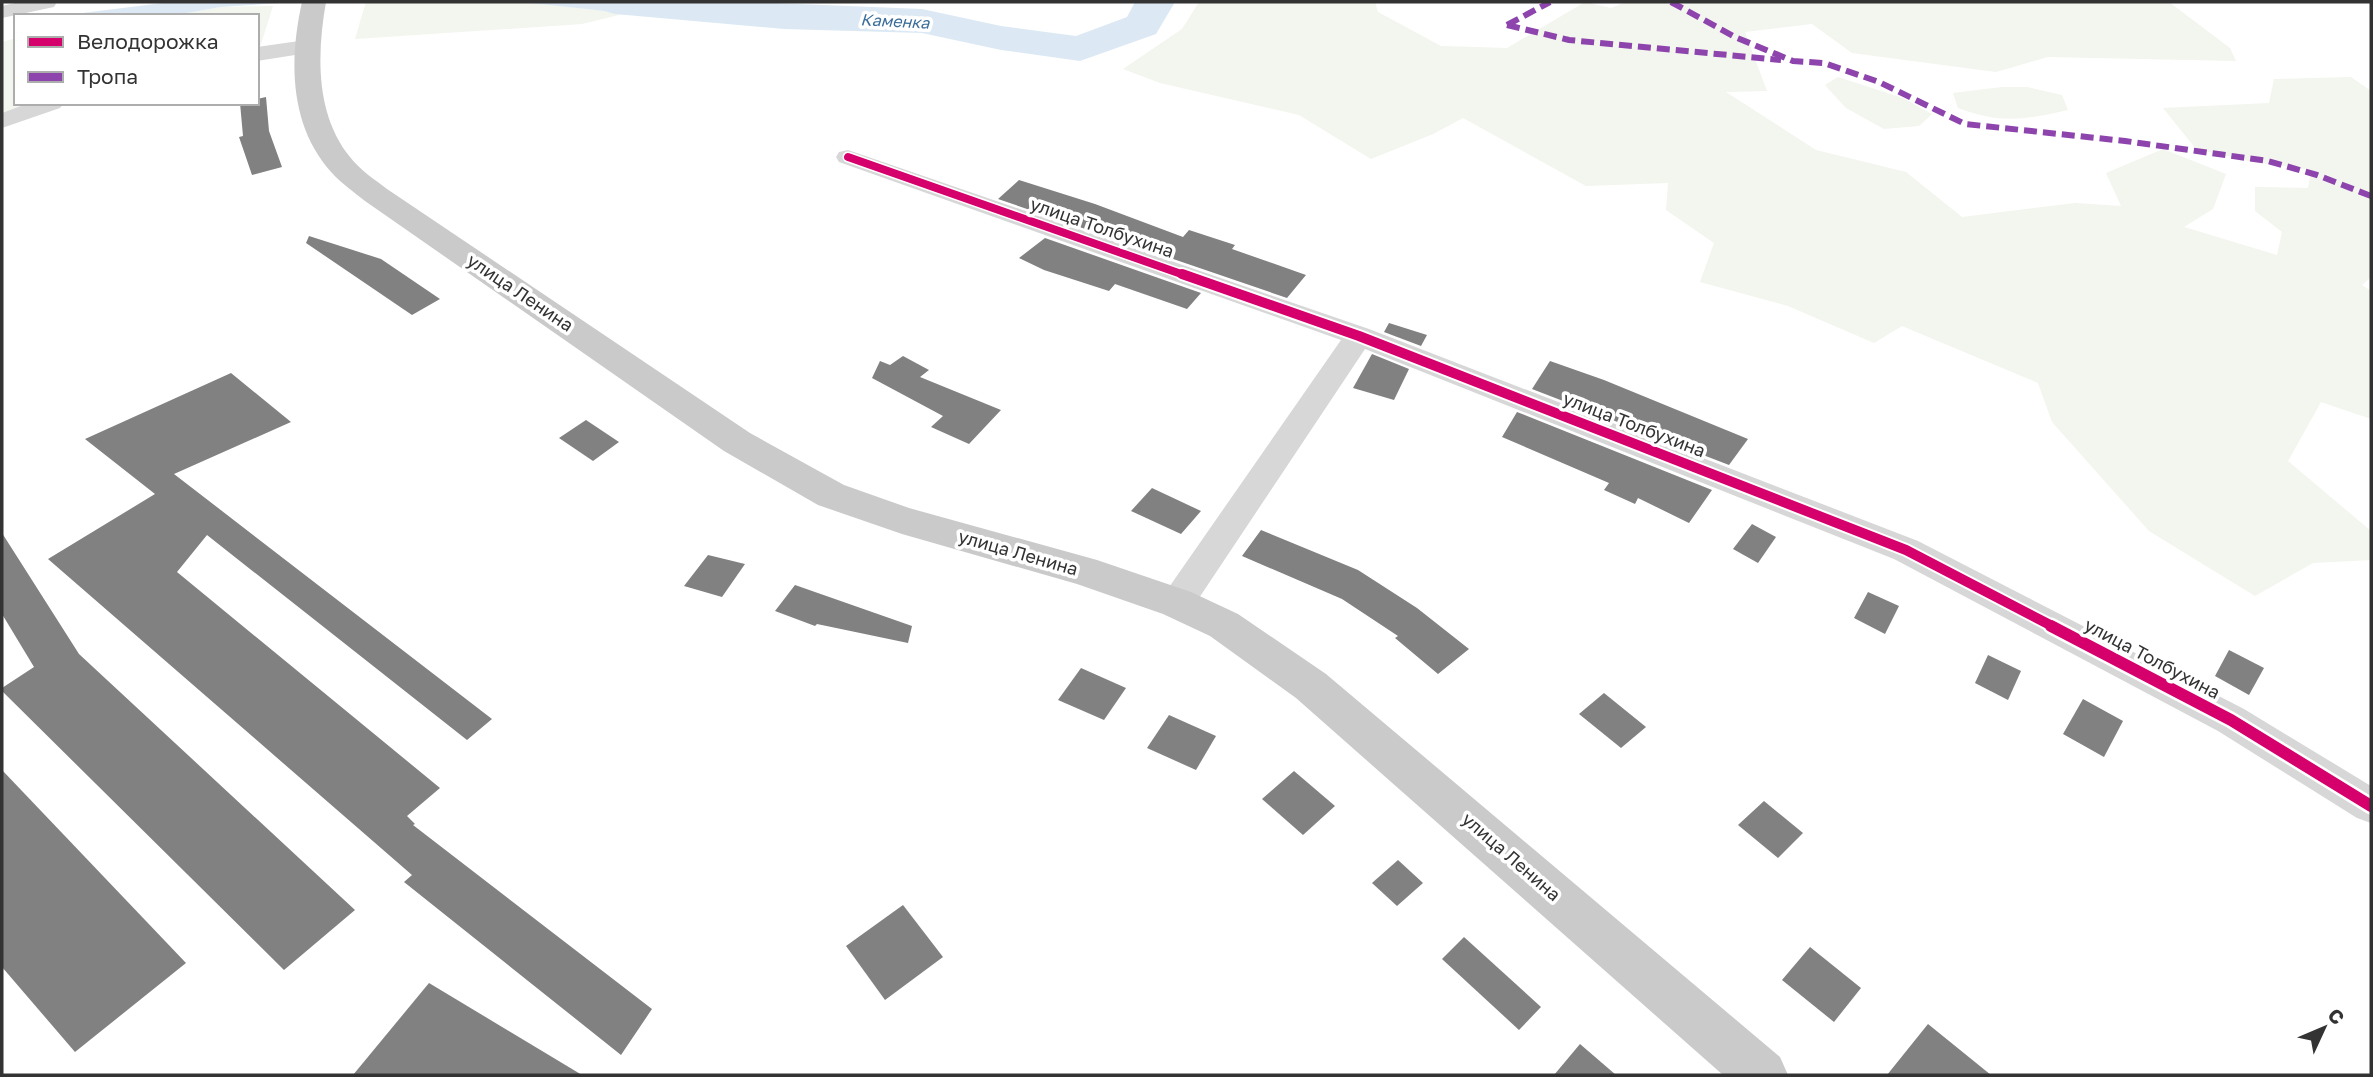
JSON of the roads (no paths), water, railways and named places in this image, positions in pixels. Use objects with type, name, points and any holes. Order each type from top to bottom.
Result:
[{"type":"main road","name":"улица Ленина","points":[[314,2],[306,43],[309,89],[316,125],[341,165],[376,195],[737,442],[831,495],[902,520],[1083,571],[1177,603],[1224,625],[1311,686],[1762,1075]]},
{"type":"street","points":[[2,12],[46,2]]},
{"type":"street","points":[[259,54],[306,43]]},
{"type":"street","points":[[2,121],[46,105]]},
{"type":"street","name":"улица Толбухина","points":[[848,158],[1359,336],[1906,550],[2231,720],[2371,806]]},
{"type":"street","points":[[1177,603],[1359,336]]},
{"type":"waterway","name":"Каменка","points":[[615,2],[784,17],[922,21],[1001,38],[1080,49],[1142,25],[1155,2]]}]
